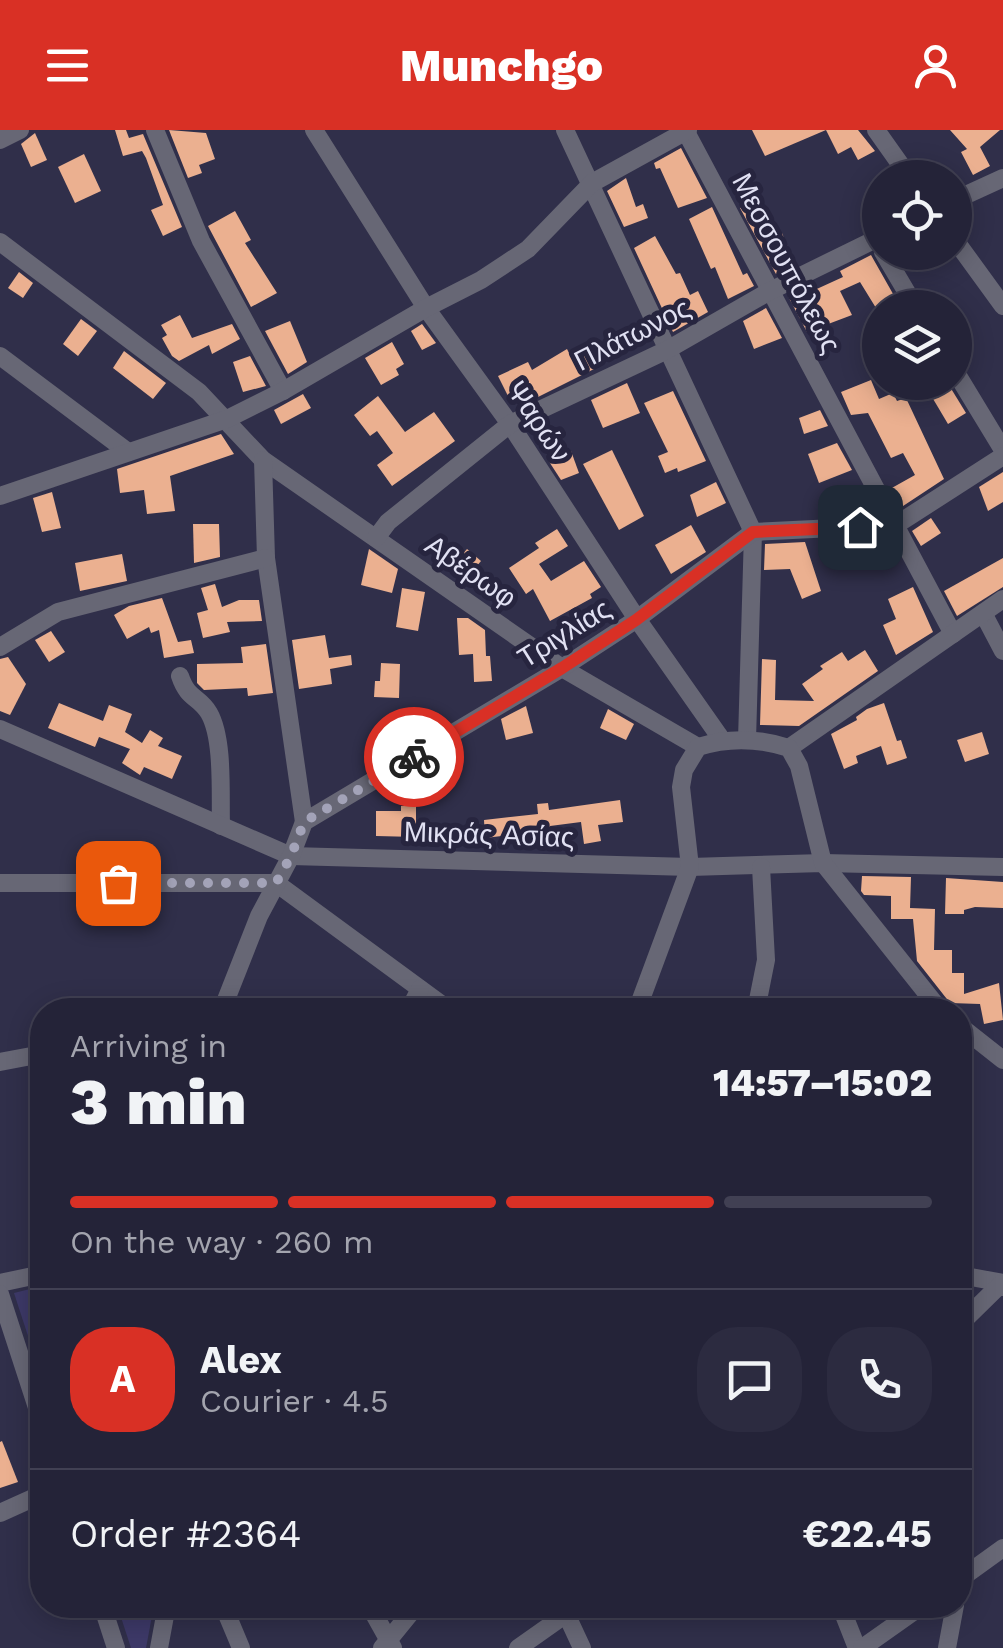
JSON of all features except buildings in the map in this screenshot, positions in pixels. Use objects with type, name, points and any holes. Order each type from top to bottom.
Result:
[{"type":"street","points":[[0,140],[20,130]]},
{"type":"street","points":[[155,130],[201,241],[283,391]]},
{"type":"street","name":"Ψαρών","points":[[314,130],[426,308],[510,424],[636,620],[722,740]]},
{"type":"street","points":[[565,130],[753,532],[747,740]]},
{"type":"street","points":[[0,496],[227,419],[283,391],[481,280],[528,249],[592,183],[686,130]]},
{"type":"street","name":"Μεσσουπόλεως","points":[[686,130],[953,634]]},
{"type":"street","points":[[876,130],[897,160]]},
{"type":"street","points":[[972,192],[1003,178]]},
{"type":"street","name":"Αβέρωφ","points":[[0,242],[186,382],[227,419],[263,460],[562,668],[698,747]]},
{"type":"street","name":"Πλάτωνος","points":[[376,538],[388,522],[510,424],[667,350],[770,291],[862,251]]},
{"type":"street","points":[[972,263],[1003,306]]},
{"type":"street","points":[[0,356],[128,452]]},
{"type":"street","points":[[753,532],[896,525],[1003,453],[972,400]]},
{"type":"street","points":[[227,998],[259,916],[304,822],[266,558],[263,460]]},
{"type":"street","name":"Τριγλίας","points":[[304,822],[562,668],[636,620],[753,532]]},
{"type":"street","points":[[0,647],[58,612],[266,558]]},
{"type":"street","points":[[641,998],[690,867],[681,787],[684,770],[698,747],[722,740],[747,740],[789,748],[1003,599]]},
{"type":"street","points":[[984,613],[1003,651]]},
{"type":"street","points":[[180,676],[185,692],[206,708],[212,718],[217,741],[221,826]]},
{"type":"street","name":"Μικράς Ασίας","points":[[0,729],[291,856],[690,867],[823,863],[1003,867]]},
{"type":"street","points":[[789,748],[798,766],[823,863],[930,998]]},
{"type":"street","points":[[758,998],[766,960],[761,867]]},
{"type":"street","points":[[0,883],[276,883],[432,998]]},
{"type":"street","points":[[415,998],[420,989]]},
{"type":"street","points":[[972,1034],[999,1052]]},
{"type":"street","points":[[0,1062],[30,1056]]},
{"type":"street","points":[[0,1283],[30,1277]]},
{"type":"street","points":[[972,1278],[1002,1285]]},
{"type":"street","points":[[972,1313],[1002,1285]]},
{"type":"street","points":[[0,1294],[30,1387]]},
{"type":"street","points":[[0,1512],[30,1499]]},
{"type":"street","points":[[972,1570],[1003,1548]]},
{"type":"street","points":[[106,1618],[116,1648]]},
{"type":"street","points":[[159,1648],[164,1618]]},
{"type":"street","points":[[228,1618],[241,1648]]},
{"type":"street","points":[[374,1618],[388,1645],[407,1618]]},
{"type":"street","points":[[518,1648],[556,1618]]},
{"type":"street","points":[[572,1618],[582,1648]]},
{"type":"street","points":[[846,1618],[859,1648],[904,1618]]},
{"type":"street","points":[[947,1648],[953,1618]]},
{"type":"shaded area","points":[[30,1289],[30,1342],[14,1293]]},
{"type":"shaded area","points":[[121,1618],[152,1618],[146,1648],[131,1648]]},
{"type":"way so far","points":[[118,883],[276,883],[304,822],[414,757]]},
{"type":"route","points":[[414,757],[636,620],[753,532],[860,527]]}]
